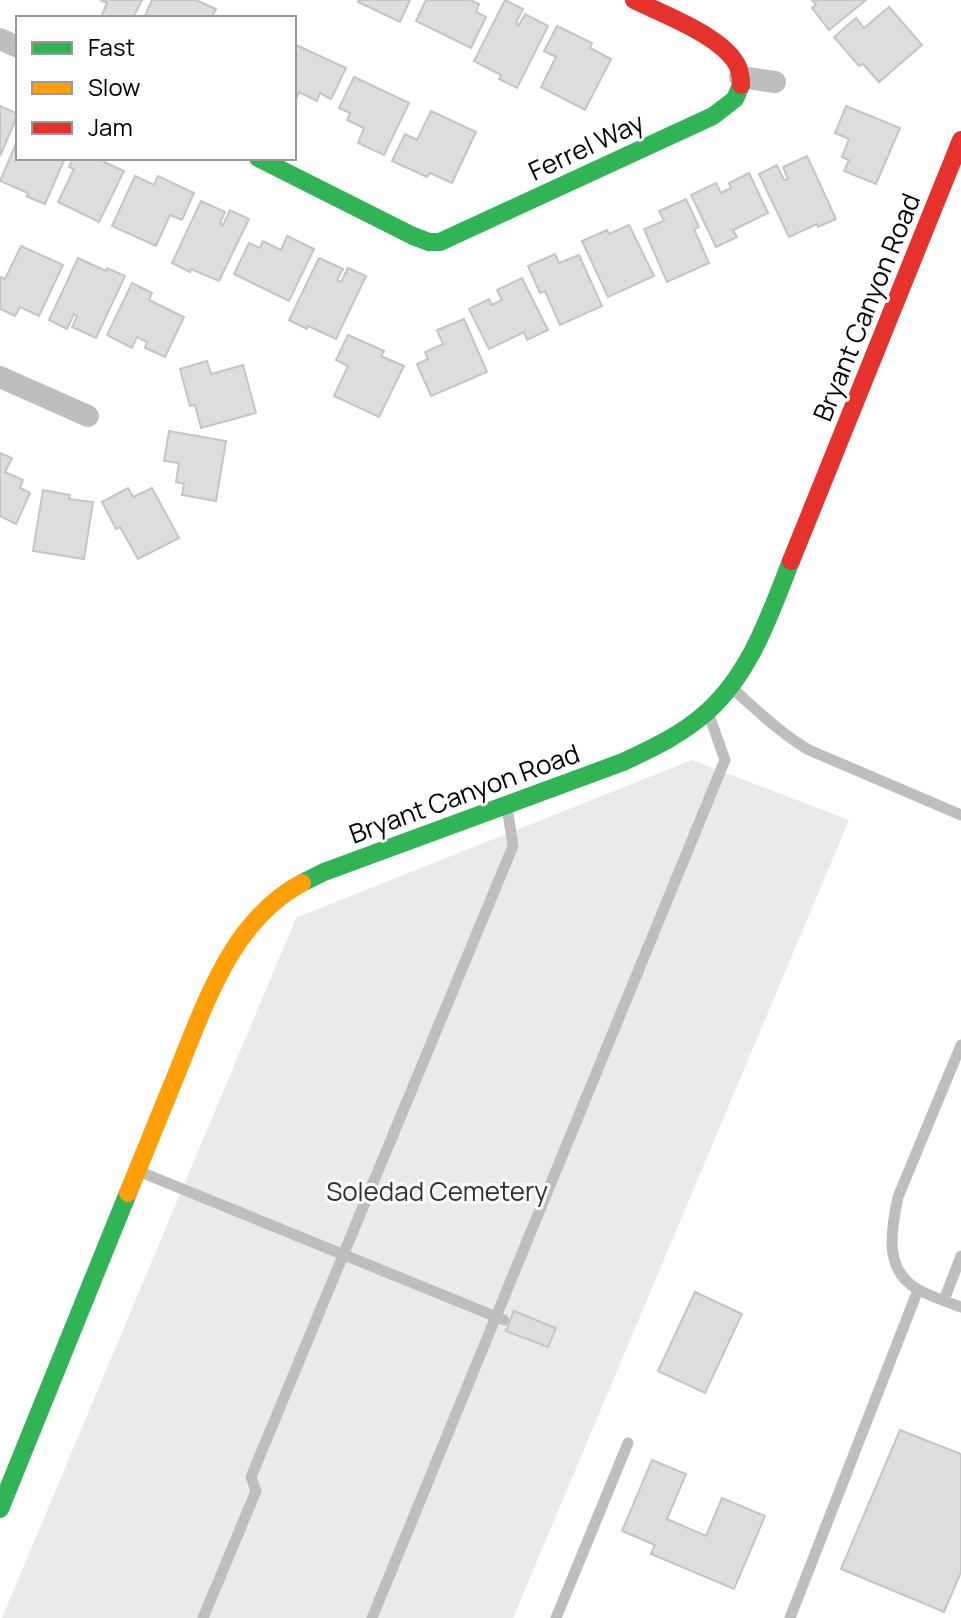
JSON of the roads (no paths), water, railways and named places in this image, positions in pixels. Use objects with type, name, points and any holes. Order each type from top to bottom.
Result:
[{"type":"street","points":[[634,0],[721,46],[733,57],[740,74],[775,82]]},
{"type":"street","name":"Ferrel Way","points":[[262,160],[429,242],[440,242],[713,116],[737,97],[740,74]]},
{"type":"street","name":"Bryant Canyon Road","points":[[0,1509],[194,1032],[224,967],[245,932],[270,904],[293,887],[324,872],[628,760],[681,732],[708,711],[749,659],[765,626],[961,140]]},
{"type":"street","points":[[0,377],[88,416]]},
{"type":"lane","points":[[730,686],[802,746],[961,815]]},
{"type":"lane","points":[[372,1618],[500,1319],[725,760],[708,711]]},
{"type":"lane","points":[[203,1618],[256,1491],[251,1477],[513,846],[507,804]]},
{"type":"lane","points":[[960,1050],[898,1197],[893,1260],[901,1277],[918,1290],[961,1307]]},
{"type":"lane","points":[[138,1171],[500,1319]]},
{"type":"lane","points":[[944,1300],[961,1256]]},
{"type":"lane","points":[[790,1618],[918,1290]]},
{"type":"lane","points":[[556,1618],[628,1443]]},
{"type":"park label","name":"Soledad Cemetery","points":[[437,1191]]}]
